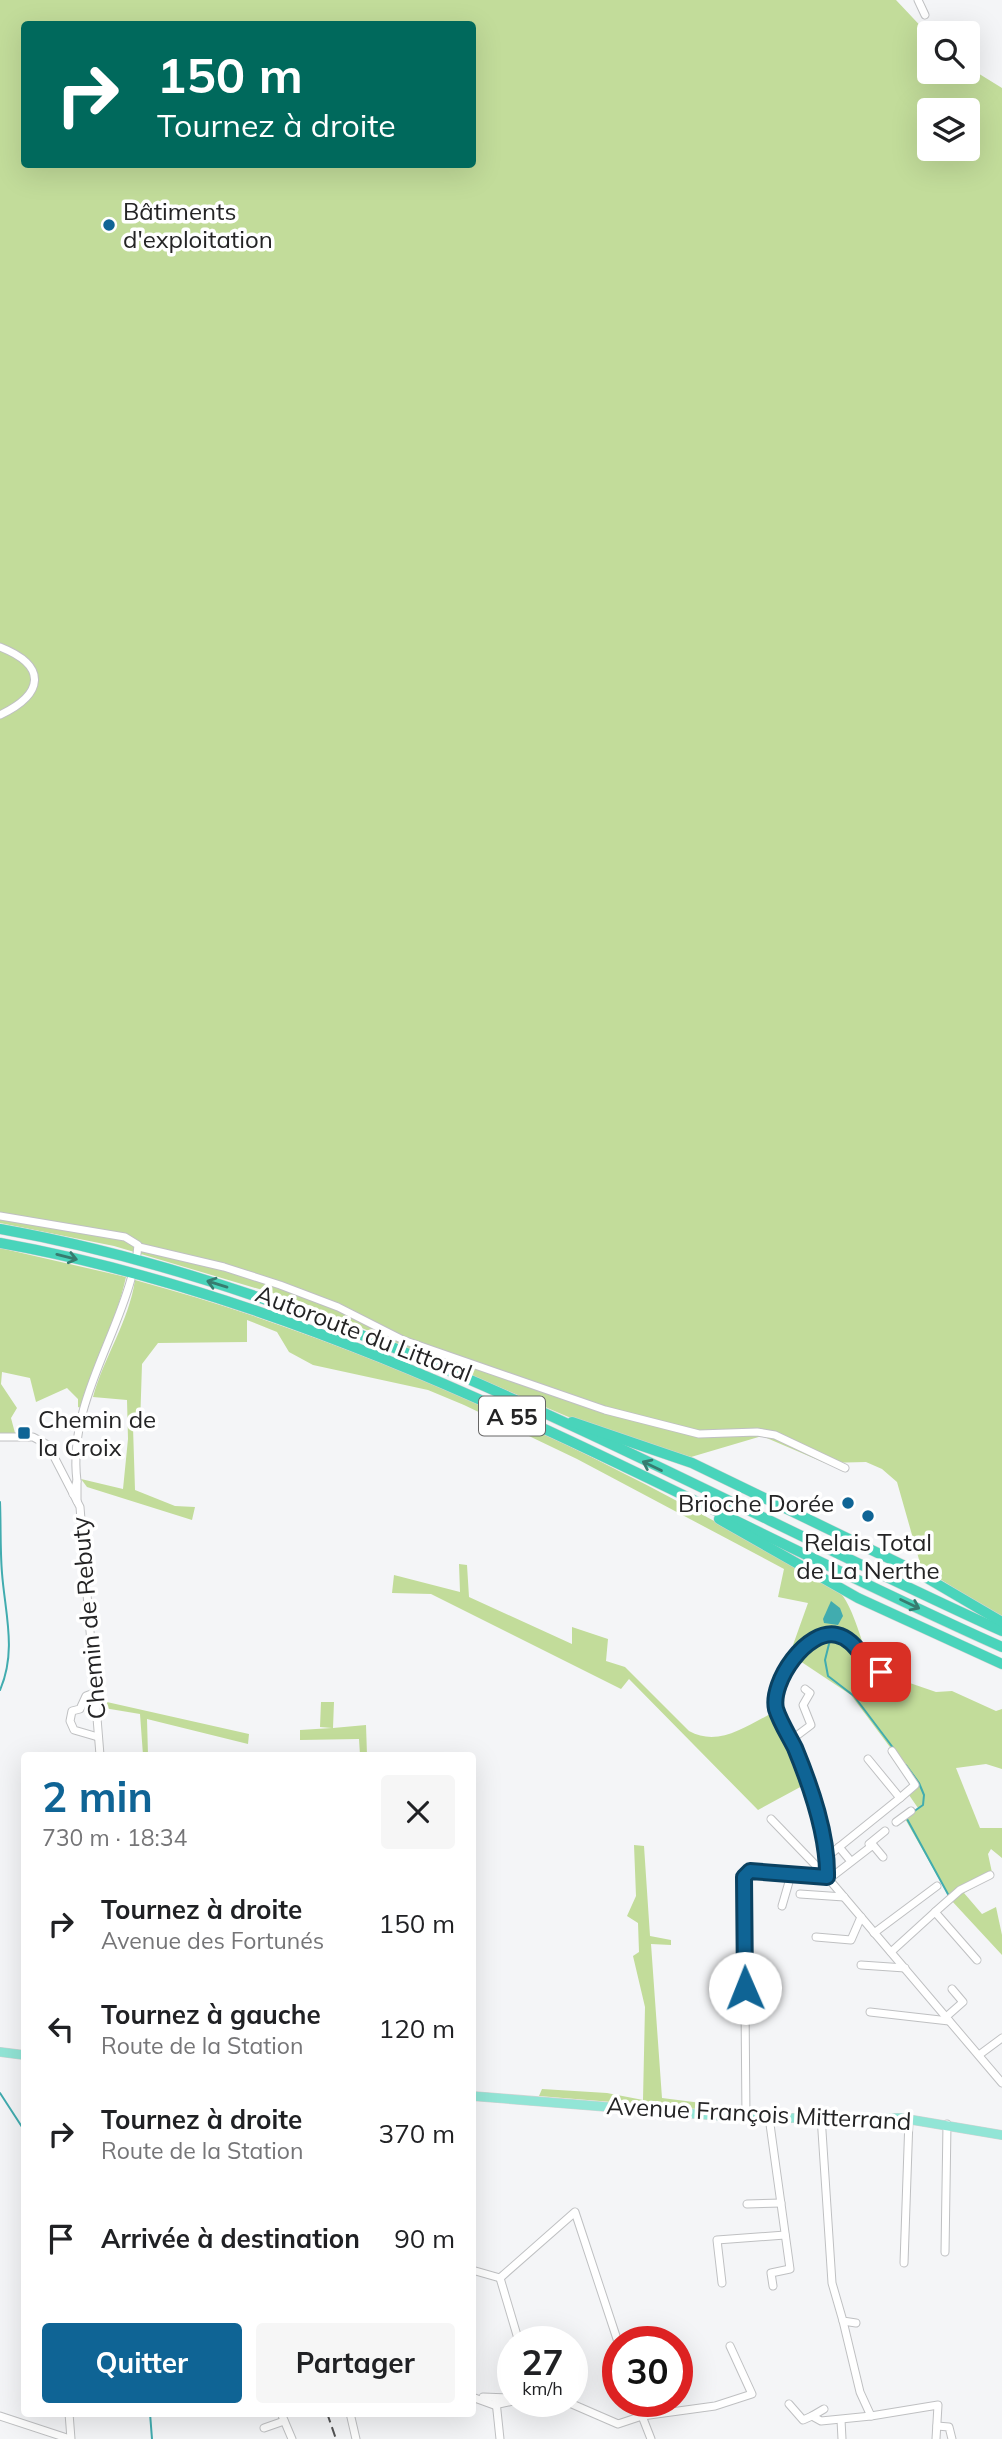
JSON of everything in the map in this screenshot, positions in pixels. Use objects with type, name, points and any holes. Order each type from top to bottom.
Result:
[{"type":"highway","name":"Autoroute du Littoral","points":[[0,1229],[139,1260],[227,1287],[435,1365],[1002,1632]]},
{"type":"highway","name":"Autoroute du Littoral","points":[[0,1243],[134,1273],[247,1309],[430,1379],[579,1446],[1002,1647]]},
{"type":"highway","points":[[435,1365],[600,1433],[692,1463],[915,1571],[1002,1622]]},
{"type":"highway","points":[[579,1446],[721,1520],[858,1598],[1002,1664]]},
{"type":"main road","points":[[0,2052],[21,2055]]},
{"type":"main road","name":"Avenue François Mitterrand","points":[[476,2096],[746,2118],[821,2116],[909,2119],[1002,2135]]},
{"type":"street","points":[[918,0],[925,15]]},
{"type":"street","points":[[0,647],[26,661],[35,680],[33,691],[25,701],[0,715]]},
{"type":"street","points":[[0,1216],[125,1237],[138,1251],[224,1267],[280,1285],[338,1307],[403,1340],[605,1410],[699,1434],[767,1433],[845,1468]]},
{"type":"street","name":"Chemin de Rebuty","points":[[100,1752],[81,1511],[75,1498],[76,1464],[87,1397],[131,1279]]},
{"type":"street","points":[[0,1437],[29,1437],[43,1441],[51,1450],[75,1498]]},
{"type":"street","points":[[828,1878],[828,1856],[803,1769],[776,1708],[779,1686],[791,1660],[813,1641],[826,1635],[840,1635],[848,1640],[869,1665],[881,1672],[901,1677]]},
{"type":"street","points":[[791,1740],[811,1725],[803,1704],[810,1693],[805,1689]]},
{"type":"street","points":[[94,1693],[86,1696],[80,1709],[72,1712],[70,1721],[74,1730],[98,1737]]},
{"type":"street","points":[[828,1856],[915,1785],[892,1751]]},
{"type":"street","points":[[868,1759],[900,1798]]},
{"type":"street","points":[[893,1804],[904,1816]]},
{"type":"street","points":[[896,1822],[911,1811]]},
{"type":"street","points":[[771,1819],[828,1878],[1002,2083]]},
{"type":"street","points":[[867,1825],[877,1838]]},
{"type":"street","points":[[869,1844],[885,1831]]},
{"type":"street","points":[[746,2118],[744,1877],[750,1871],[828,1878],[873,1845],[883,1857]]},
{"type":"street","points":[[839,1847],[845,1862],[857,1853]]},
{"type":"street","points":[[782,1906],[791,1875]]},
{"type":"street","points":[[891,1952],[960,1890],[990,1875]]},
{"type":"street","points":[[874,1933],[937,1886]]},
{"type":"street","points":[[800,1894],[844,1897]]},
{"type":"street","points":[[935,1912],[976,1960]]},
{"type":"street","points":[[816,1937],[851,1940],[861,1917]]},
{"type":"street","points":[[861,1965],[905,1968]]},
{"type":"street","points":[[948,2019],[963,2001],[952,1989]]},
{"type":"street","points":[[870,2012],[948,2019]]},
{"type":"street","points":[[979,2056],[1002,2038]]},
{"type":"street","points":[[821,2116],[835,2293],[860,2392],[871,2416]]},
{"type":"street","points":[[769,2118],[790,2269],[771,2273],[773,2286]]},
{"type":"street","points":[[904,2263],[909,2119]]},
{"type":"street","points":[[945,2252],[947,2124]]},
{"type":"street","points":[[747,2204],[781,2203]]},
{"type":"street","points":[[500,2278],[575,2212],[613,2326]]},
{"type":"street","points":[[722,2283],[717,2240],[785,2235]]},
{"type":"street","points":[[476,2271],[500,2278]]},
{"type":"street","points":[[500,2278],[514,2326]]},
{"type":"street","points":[[843,2320],[856,2323]]},
{"type":"street","points":[[693,2409],[715,2406],[752,2394],[730,2346]]},
{"type":"street","points":[[476,2396],[497,2402]]},
{"type":"street","points":[[789,2404],[801,2419],[824,2409]]},
{"type":"street","points":[[812,2416],[818,2420],[841,2420],[938,2405],[936,2439]]},
{"type":"street","points":[[588,2412],[618,2424],[639,2417]]},
{"type":"street","points":[[0,2416],[71,2439],[69,2417]]},
{"type":"street","points":[[264,2428],[283,2417],[292,2439]]},
{"type":"street","points":[[351,2417],[356,2439]]},
{"type":"street","points":[[498,2417],[500,2439]]},
{"type":"street","points":[[642,2417],[651,2439]]},
{"type":"street","points":[[841,2420],[842,2439]]},
{"type":"street","points":[[937,2426],[949,2427],[952,2439]]},
{"type":"green space","points":[[0,0],[896,0],[917,22],[917,84],[980,84],[980,74],[1002,88],[1002,1619],[926,1570],[920,1563],[897,1482],[882,1469],[866,1462],[825,1463],[762,1436],[691,1457],[601,1431],[299,1301],[114,1246],[0,1223]]},
{"type":"green space","points":[[0,1248],[126,1277],[81,1408],[78,1407],[78,1399],[67,1388],[36,1402],[30,1378],[2,1372],[1,1384],[17,1408],[11,1418],[15,1433],[0,1433]]},
{"type":"green space","points":[[135,1280],[212,1302],[367,1357],[519,1423],[666,1495],[834,1588],[842,1595],[850,1609],[870,1663],[835,1632],[799,1648],[793,1645],[808,1603],[778,1597],[784,1569],[577,1459],[464,1405],[428,1390],[313,1365],[289,1352],[277,1332],[247,1320],[247,1342],[158,1343],[142,1364],[140,1426],[133,1427],[135,1490],[175,1506],[195,1507],[192,1520],[87,1487],[81,1479],[123,1489],[128,1439],[127,1400],[93,1397],[122,1324]]},
{"type":"green space","points":[[459,1564],[467,1565],[469,1597],[572,1644],[572,1627],[608,1639],[606,1661],[625,1667],[689,1731],[710,1737],[721,1736],[742,1729],[772,1713],[799,1766],[804,1785],[758,1810],[629,1679],[621,1689],[431,1594],[392,1593],[394,1575],[460,1592]]},
{"type":"green space","points":[[835,1636],[845,1640],[869,1669],[936,1692],[952,1691],[996,1711],[1002,1709],[1002,1769],[986,1764],[956,1768],[980,1828],[1002,1828],[1002,1858],[991,1849],[988,1854],[993,1877],[964,1893],[982,1914],[996,1907],[1002,1935],[1002,1955],[951,1900],[904,1817],[918,1808],[909,1795],[919,1786],[851,1695],[797,1659],[812,1645]]},
{"type":"green space","points":[[98,1700],[249,1734],[248,1744],[147,1719],[148,1752],[143,1752],[140,1714],[98,1707]]},
{"type":"green space","points":[[321,1702],[334,1702],[333,1728],[366,1725],[367,1752],[360,1752],[359,1739],[300,1740],[300,1730],[332,1728],[320,1727]]},
{"type":"green space","points":[[634,1845],[644,1846],[650,1936],[671,1940],[671,1945],[651,1944],[662,2098],[741,2108],[745,2113],[539,2096],[542,2089],[607,2093],[643,2100],[645,2007],[633,1956],[639,1952],[638,1923],[627,1916],[636,1896]]},
{"type":"water","points":[[831,1601],[840,1608],[843,1616],[838,1625],[824,1623],[823,1619]]},
{"type":"waterway","points":[[0,1502],[1,1564],[9,1646],[0,1690]]},
{"type":"waterway","points":[[829,1644],[825,1660],[828,1676],[854,1696],[894,1749]]},
{"type":"waterway","points":[[906,1765],[924,1795],[923,1805],[913,1812]]},
{"type":"waterway","points":[[907,1819],[949,1896]]},
{"type":"waterway","points":[[0,2093],[21,2125]]},
{"type":"waterway","points":[[150,2417],[152,2439]]},
{"type":"railway","points":[[328,2417],[336,2439]]},
{"type":"place","name":"Bâtiments d'exploitation","points":[[109,225]]},
{"type":"place","name":"Chemin de la Croix","points":[[24,1433]]},
{"type":"place","name":"Brioche Dorée","points":[[848,1503]]},
{"type":"place","name":"Relais Total de La Nerthe","points":[[868,1516]]},
{"type":"route","points":[[745,1988],[744,1877],[750,1871],[827,1877],[828,1856],[803,1769],[776,1708],[779,1686],[788,1665],[799,1651],[813,1641],[831,1634],[848,1640],[869,1665],[881,1672]]}]
